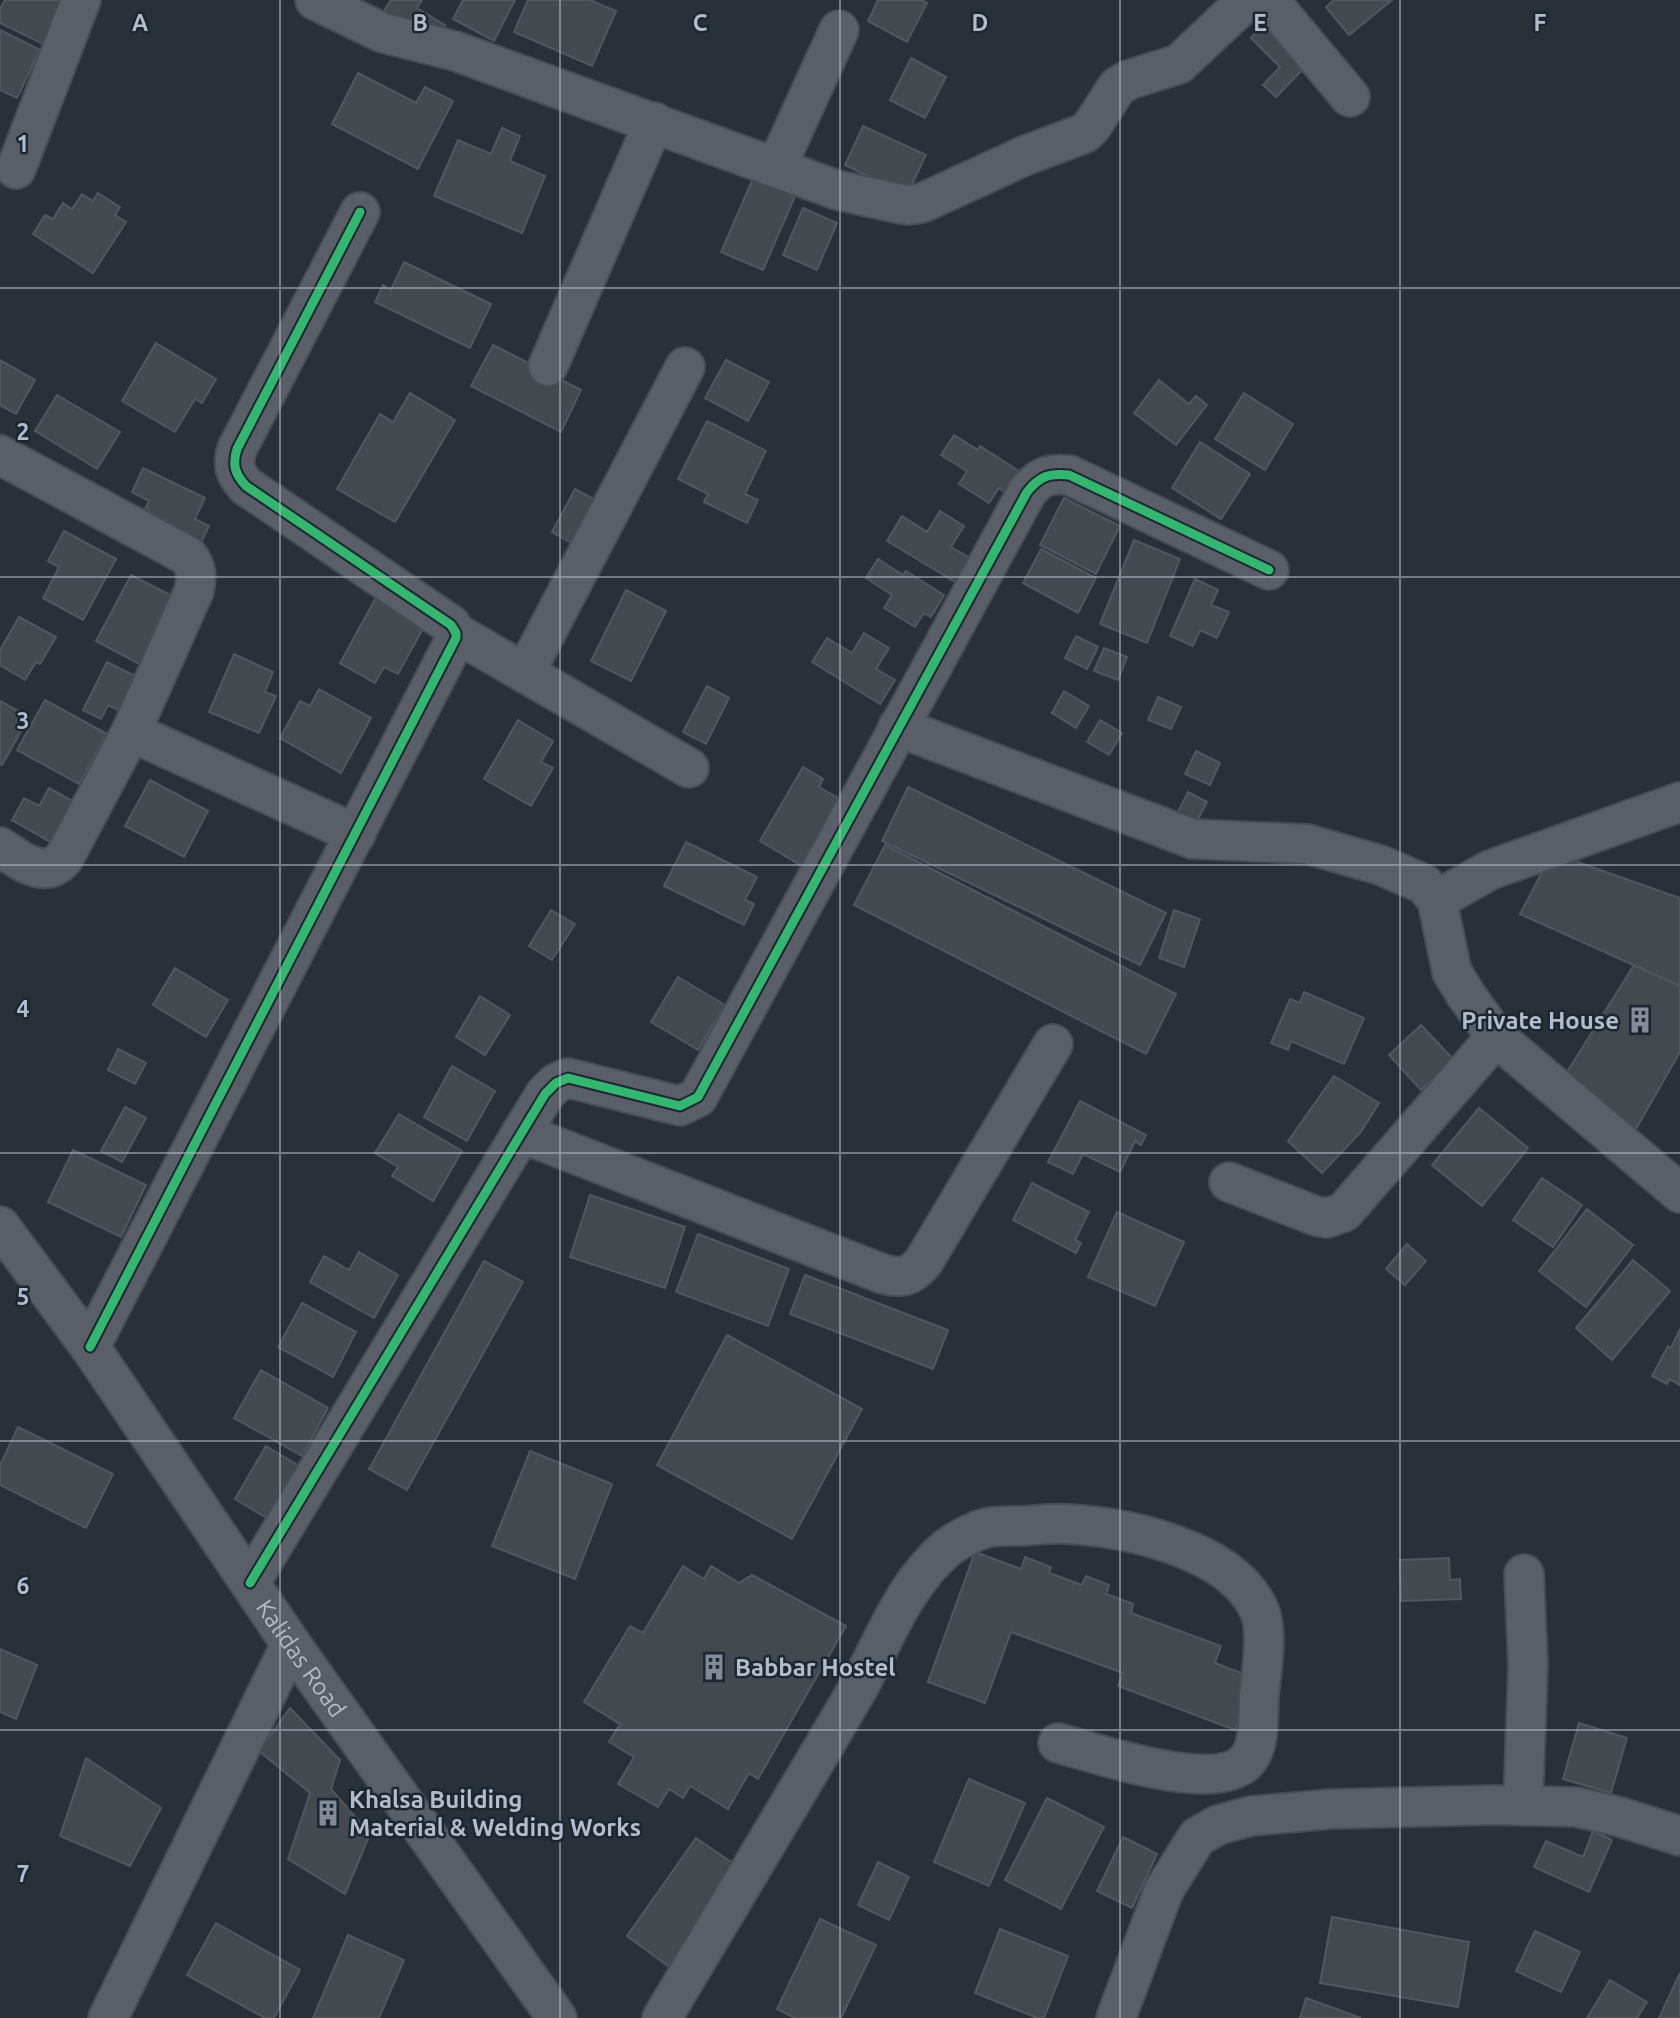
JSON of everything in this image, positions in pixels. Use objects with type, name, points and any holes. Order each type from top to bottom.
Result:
[{"type":"street","points":[[16,169],[81,0]]},
{"type":"street","points":[[315,0],[383,33],[455,51],[837,190],[908,205],[922,203],[1024,156],[1085,133],[1117,87],[1129,80],[1179,64],[1248,0]]},
{"type":"street","points":[[1269,0],[1350,97]]},
{"type":"street","points":[[776,168],[839,30]]},
{"type":"street","points":[[548,366],[654,122]]},
{"type":"street","points":[[360,212],[237,449],[233,461],[235,468],[246,486],[451,625],[456,633],[689,768]]},
{"type":"street","points":[[525,673],[685,367]]},
{"type":"street","points":[[0,455],[188,555],[194,564],[197,577],[194,592],[131,732],[64,858],[57,866],[43,869],[30,866],[0,848]]},
{"type":"street","points":[[250,1583],[545,1094],[556,1083],[568,1078],[680,1105],[698,1097],[898,727],[1027,492],[1036,481],[1044,476],[1069,475],[1269,570]]},
{"type":"street","points":[[90,1347],[454,644],[456,633]]},
{"type":"street","points":[[898,727],[1185,836],[1234,842],[1307,844],[1400,872],[1424,884],[1437,900],[1452,972],[1496,1037],[1680,1192]]},
{"type":"street","points":[[131,732],[356,834]]},
{"type":"street","points":[[1437,900],[1490,870],[1680,802]]},
{"type":"street","points":[[1228,1182],[1316,1216],[1335,1217],[1351,1205],[1496,1037]]},
{"type":"street","points":[[521,1133],[883,1275],[904,1278],[915,1272],[924,1261],[1053,1044]]},
{"type":"street","points":[[0,1279],[6,1235]]},
{"type":"street","name":"Kalidas Road","points":[[6,1235],[90,1347],[291,1644],[556,2018]]},
{"type":"street","points":[[662,2018],[856,1691],[895,1615],[923,1570],[950,1546],[986,1528],[1066,1524],[1119,1530],[1184,1548],[1223,1569],[1246,1589],[1260,1612],[1263,1638],[1256,1738],[1251,1755],[1239,1769],[1221,1774],[1175,1772],[1058,1743]]},
{"type":"street","points":[[1523,1806],[1528,1665],[1524,1574]]},
{"type":"street","points":[[108,2018],[291,1644]]},
{"type":"street","points":[[1116,2018],[1164,1890],[1197,1837],[1218,1825],[1251,1816],[1331,1809],[1576,1807],[1620,1817],[1680,1836]]},
{"type":"building","points":[[5,0],[74,0],[51,48],[0,23],[0,9]]},
{"type":"building","points":[[391,0],[422,0],[417,8],[445,25],[435,42],[379,19]]},
{"type":"building","points":[[463,0],[515,0],[494,41],[453,19]]},
{"type":"building","points":[[528,0],[590,0],[616,11],[592,66],[514,32]]},
{"type":"building","points":[[878,0],[921,0],[927,3],[907,42],[868,21]]},
{"type":"building","points":[[1334,0],[1392,0],[1349,35],[1326,7]]},
{"type":"building","points":[[1262,25],[1305,67],[1276,97],[1263,85],[1280,67],[1251,38]]},
{"type":"building","points":[[0,30],[40,50],[17,98],[0,90]]},
{"type":"building","points":[[911,58],[946,77],[925,118],[890,100]]},
{"type":"building","points":[[358,73],[416,103],[425,87],[453,101],[418,169],[332,124]]},
{"type":"building","points":[[863,126],[926,155],[907,195],[845,165]]},
{"type":"building","points":[[502,128],[520,136],[510,161],[545,176],[522,233],[434,196],[458,140],[491,154]]},
{"type":"building","points":[[754,176],[796,194],[763,270],[721,252]]},
{"type":"building","points":[[98,193],[120,207],[115,215],[126,222],[93,273],[33,234],[45,215],[53,219],[63,203],[72,209],[82,194],[93,201]]},
{"type":"building","points":[[803,208],[837,223],[817,270],[783,255]]},
{"type":"building","points":[[404,262],[491,304],[470,348],[375,302],[383,285],[391,290]]},
{"type":"building","points":[[156,343],[216,379],[202,403],[195,399],[175,432],[122,401]]},
{"type":"building","points":[[493,345],[581,390],[561,432],[471,386]]},
{"type":"building","points":[[0,360],[35,380],[16,414],[0,405]]},
{"type":"building","points":[[726,360],[769,382],[748,421],[705,398]]},
{"type":"building","points":[[1159,380],[1189,404],[1196,396],[1207,405],[1176,445],[1134,413]]},
{"type":"building","points":[[410,393],[455,420],[395,522],[337,489],[380,414],[393,422]]},
{"type":"building","points":[[1244,393],[1293,424],[1265,470],[1215,439]]},
{"type":"building","points":[[57,395],[120,432],[97,469],[35,431]]},
{"type":"building","points":[[707,421],[766,451],[745,494],[758,500],[747,523],[704,502],[708,494],[678,479]]},
{"type":"building","points":[[954,435],[978,450],[980,446],[1019,471],[1006,493],[999,488],[989,503],[959,484],[967,471],[941,455]]},
{"type":"building","points":[[1200,442],[1250,474],[1221,519],[1172,488]]},
{"type":"building","points":[[143,468],[205,498],[195,519],[209,526],[199,547],[141,518],[149,501],[132,492]]},
{"type":"building","points":[[575,489],[599,502],[575,545],[552,532]]},
{"type":"building","points":[[1064,498],[1120,526],[1096,574],[1040,545]]},
{"type":"building","points":[[940,511],[964,526],[951,547],[970,558],[955,582],[887,541],[902,516],[927,532]]},
{"type":"building","points":[[64,531],[116,559],[83,620],[43,598],[59,567],[48,561]]},
{"type":"building","points":[[1134,540],[1180,559],[1147,643],[1100,624]]},
{"type":"building","points":[[1041,549],[1096,578],[1078,613],[1023,583]]},
{"type":"building","points":[[878,559],[903,575],[906,571],[944,595],[931,617],[924,613],[915,627],[884,608],[892,595],[866,578]]},
{"type":"building","points":[[131,575],[180,600],[145,667],[96,641]]},
{"type":"building","points":[[1195,579],[1218,590],[1211,605],[1229,612],[1217,638],[1200,630],[1193,646],[1170,636]]},
{"type":"building","points":[[380,590],[429,618],[398,674],[384,667],[375,683],[340,663]]},
{"type":"building","points":[[626,590],[666,611],[631,681],[591,661]]},
{"type":"building","points":[[19,617],[56,637],[40,664],[36,662],[25,680],[0,665],[0,650]]},
{"type":"building","points":[[864,633],[889,648],[876,669],[895,680],[880,704],[812,662],[827,638],[852,653]]},
{"type":"building","points":[[1076,636],[1098,647],[1087,669],[1065,658]]},
{"type":"building","points":[[1104,648],[1127,657],[1118,680],[1094,671]]},
{"type":"building","points":[[234,654],[273,672],[265,692],[276,696],[259,733],[209,712]]},
{"type":"building","points":[[107,662],[141,679],[125,713],[108,705],[101,719],[83,710]]},
{"type":"building","points":[[707,686],[729,698],[706,744],[683,732]]},
{"type":"building","points":[[319,689],[371,718],[341,773],[280,738],[300,701],[310,706]]},
{"type":"building","points":[[1064,691],[1089,706],[1076,728],[1052,713]]},
{"type":"building","points":[[1158,697],[1181,707],[1171,729],[1148,720]]},
{"type":"building","points":[[45,700],[107,734],[79,784],[17,750]]},
{"type":"building","points":[[0,701],[29,717],[2,765],[0,764]]},
{"type":"building","points":[[518,720],[553,741],[541,762],[553,768],[531,806],[484,779]]},
{"type":"building","points":[[1100,720],[1122,733],[1109,755],[1087,742]]},
{"type":"building","points":[[1196,751],[1220,763],[1210,785],[1185,774]]},
{"type":"building","points":[[803,767],[823,779],[819,787],[840,799],[802,866],[760,841]]},
{"type":"building","points":[[150,780],[208,811],[184,857],[125,826]]},
{"type":"building","points":[[908,787],[1166,913],[1140,965],[882,841]]},
{"type":"building","points":[[49,788],[78,804],[56,845],[12,820],[24,798],[39,806]]},
{"type":"building","points":[[1188,792],[1207,802],[1193,829],[1174,819]]},
{"type":"building","points":[[686,842],[757,877],[745,900],[754,904],[744,925],[664,886]]},
{"type":"building","points":[[885,845],[1176,994],[1146,1054],[854,905]]},
{"type":"building","points":[[1552,853],[1680,898],[1680,986],[1520,914]]},
{"type":"building","points":[[551,910],[575,924],[552,960],[529,946]]},
{"type":"building","points":[[1174,910],[1200,919],[1184,967],[1159,958]]},
{"type":"building","name":"Private House","points":[[1634,965],[1680,986],[1680,1052],[1632,1136],[1567,1072]]},
{"type":"building","points":[[175,968],[228,1000],[206,1037],[153,1005]]},
{"type":"building","points":[[678,977],[725,1005],[698,1050],[651,1022]]},
{"type":"building","points":[[1304,992],[1364,1018],[1344,1064],[1291,1041],[1288,1050],[1271,1043],[1290,999],[1300,1003]]},
{"type":"building","points":[[480,996],[510,1015],[485,1055],[456,1037]]},
{"type":"building","points":[[1421,1025],[1454,1060],[1421,1090],[1389,1055]]},
{"type":"building","points":[[118,1049],[146,1063],[135,1084],[108,1070]]},
{"type":"building","points":[[452,1066],[495,1091],[467,1141],[424,1117]]},
{"type":"building","points":[[1334,1076],[1379,1103],[1361,1132],[1322,1173],[1288,1141]]},
{"type":"building","points":[[1080,1101],[1146,1135],[1141,1145],[1135,1141],[1120,1172],[1083,1154],[1073,1174],[1048,1162]]},
{"type":"building","points":[[125,1107],[146,1118],[122,1162],[101,1151]]},
{"type":"building","points":[[1479,1108],[1528,1148],[1482,1206],[1432,1165]]},
{"type":"building","points":[[399,1114],[462,1151],[433,1201],[392,1176],[398,1167],[375,1153]]},
{"type":"building","points":[[73,1150],[146,1185],[121,1237],[48,1202]]},
{"type":"building","points":[[1542,1178],[1582,1205],[1553,1247],[1513,1220]]},
{"type":"building","points":[[1032,1183],[1089,1212],[1075,1240],[1081,1243],[1076,1253],[1013,1220]]},
{"type":"building","points":[[590,1195],[685,1227],[665,1288],[570,1257]]},
{"type":"building","points":[[1587,1209],[1633,1245],[1586,1307],[1539,1271]]},
{"type":"building","points":[[1117,1212],[1184,1242],[1155,1306],[1088,1277]]},
{"type":"building","points":[[698,1234],[789,1269],[768,1326],[676,1292]]},
{"type":"building","points":[[1407,1244],[1426,1261],[1405,1285],[1386,1269]]},
{"type":"building","points":[[359,1252],[398,1275],[374,1318],[310,1282],[324,1256],[349,1270]]},
{"type":"building","points":[[1633,1260],[1670,1291],[1612,1360],[1576,1328]]},
{"type":"building","points":[[484,1261],[523,1282],[407,1490],[369,1469]]},
{"type":"building","points":[[805,1275],[948,1330],[933,1369],[790,1314]]},
{"type":"building","points":[[302,1303],[356,1332],[333,1377],[278,1347]]},
{"type":"building","points":[[1680,1329],[1680,1385],[1669,1379],[1667,1384],[1652,1376]]},
{"type":"building","points":[[727,1335],[862,1409],[792,1539],[657,1465]]},
{"type":"building","points":[[261,1370],[328,1408],[302,1456],[234,1418]]},
{"type":"building","points":[[18,1427],[113,1474],[86,1528],[0,1485],[0,1465]]},
{"type":"building","points":[[266,1446],[306,1470],[275,1523],[235,1499]]},
{"type":"building","points":[[530,1451],[612,1484],[575,1579],[492,1546]]},
{"type":"building","points":[[975,1552],[1021,1569],[1025,1557],[1051,1567],[1049,1573],[1082,1585],[1086,1576],[1109,1585],[1106,1594],[1133,1604],[1131,1613],[1221,1646],[1215,1663],[1254,1678],[1235,1730],[1118,1686],[1123,1673],[1011,1632],[985,1703],[928,1682]]},
{"type":"building","points":[[1449,1558],[1450,1580],[1460,1579],[1461,1599],[1401,1601],[1400,1560]]},
{"type":"building","name":"Babbar Hostel","points":[[683,1566],[704,1579],[711,1566],[739,1583],[752,1575],[846,1626],[758,1779],[749,1773],[728,1809],[690,1786],[683,1798],[669,1789],[658,1807],[618,1784],[634,1757],[609,1742],[620,1724],[584,1702],[630,1626],[643,1633]]},
{"type":"building","points":[[0,1649],[37,1665],[16,1719],[0,1712]]},
{"type":"building","name":"Khalsa Building Material & Welding Works","points":[[290,1708],[340,1760],[331,1789],[370,1834],[345,1894],[288,1859],[310,1793],[259,1751]]},
{"type":"building","points":[[1579,1723],[1627,1738],[1611,1793],[1563,1779]]},
{"type":"building","points":[[86,1758],[161,1808],[130,1866],[60,1836]]},
{"type":"building","points":[[969,1779],[1025,1803],[989,1886],[934,1862]]},
{"type":"building","points":[[1047,1798],[1104,1827],[1061,1909],[1005,1880]]},
{"type":"building","points":[[1593,1831],[1612,1840],[1589,1892],[1534,1867],[1546,1841],[1583,1857]]},
{"type":"building","points":[[1123,1837],[1157,1854],[1132,1908],[1097,1891]]},
{"type":"building","points":[[696,1838],[744,1871],[675,1971],[627,1936]]},
{"type":"building","points":[[878,1862],[909,1877],[889,1920],[858,1905]]},
{"type":"building","points":[[1332,1917],[1469,1942],[1458,2007],[1320,1983]]},
{"type":"building","points":[[820,1919],[876,1945],[841,2018],[795,2018],[777,2009]]},
{"type":"building","points":[[216,1923],[300,1970],[274,2018],[265,2018],[187,1975]]},
{"type":"building","points":[[1000,1929],[1068,1956],[1044,2018],[1037,2018],[975,1993]]},
{"type":"building","points":[[1535,1931],[1580,1952],[1561,1992],[1516,1971]]},
{"type":"building","points":[[348,1935],[404,1960],[379,2018],[313,2018]]},
{"type":"building","points":[[1680,1973],[1680,2018],[1659,2018]]},
{"type":"building","points":[[1610,1980],[1647,2002],[1637,2018],[1587,2018]]},
{"type":"building","points":[[1306,1998],[1361,2018],[1300,2018]]},
{"type":"cycle path","points":[[90,1347],[456,638],[451,625],[246,486],[236,469],[237,449],[360,212]]},
{"type":"cycle path","points":[[250,1583],[545,1094],[556,1083],[568,1078],[680,1106],[698,1097],[1032,487],[1045,477],[1069,475],[1269,570]]},
{"type":"place","name":"Private House","points":[[1640,1020]]},
{"type":"place","name":"Babbar Hostel","points":[[714,1667]]},
{"type":"place","name":"Khalsa Building Material & Welding Works","points":[[328,1813]]}]
